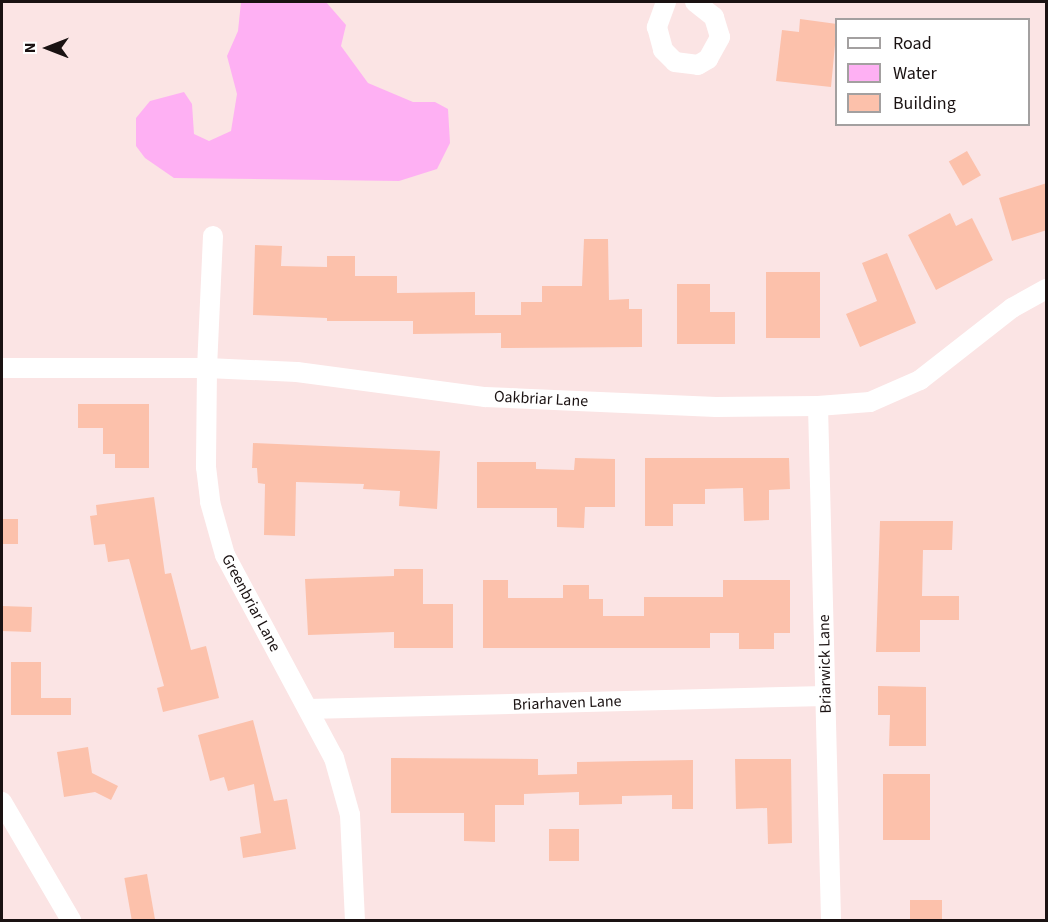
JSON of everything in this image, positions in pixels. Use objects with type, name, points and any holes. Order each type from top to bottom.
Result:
[{"type":"street","points":[[666,2],[657,27],[663,50],[675,62],[698,65],[708,59],[720,37],[714,17],[695,2]]},
{"type":"street","name":"Greenbriar Lane","points":[[213,236],[207,368],[206,467],[210,502],[225,555],[334,758],[350,815],[355,921]]},
{"type":"street","name":"Oakbriar Lane","points":[[2,368],[207,368],[297,372],[485,397],[717,407],[819,406],[870,402],[920,380],[1012,308],[1047,289]]},
{"type":"street","name":"Briarwick Lane","points":[[819,406],[831,921]]},
{"type":"street","name":"Briarhaven Lane","points":[[308,710],[825,696]]},
{"type":"street","points":[[2,802],[71,921]]},
{"type":"water","points":[[241,2],[326,2],[346,25],[341,46],[368,83],[413,102],[435,102],[448,109],[450,143],[437,169],[399,181],[174,178],[145,158],[136,146],[136,118],[150,101],[184,92],[192,104],[194,134],[209,141],[231,131],[237,94],[227,56],[238,31]]},
{"type":"building","points":[[800,19],[835,24],[831,87],[776,81],[782,30],[799,32]]},
{"type":"building","points":[[967,151],[981,175],[963,186],[949,162]]},
{"type":"building","points":[[1047,183],[1047,230],[1012,241],[999,198]]},
{"type":"building","points":[[950,213],[956,226],[972,218],[993,260],[936,290],[908,235]]},
{"type":"building","points":[[584,239],[608,239],[609,300],[629,299],[629,309],[642,309],[642,347],[501,348],[501,333],[413,334],[413,321],[327,321],[327,318],[253,315],[255,245],[282,246],[281,266],[327,267],[327,256],[355,256],[355,276],[397,276],[397,293],[475,292],[475,315],[521,315],[521,302],[542,302],[542,286],[582,286]]},
{"type":"building","points":[[887,253],[916,323],[860,347],[846,314],[877,301],[862,263]]},
{"type":"building","points":[[766,272],[820,272],[820,338],[766,338]]},
{"type":"building","points":[[677,284],[710,284],[710,312],[735,312],[735,344],[677,344]]},
{"type":"building","points":[[78,404],[149,404],[149,468],[115,468],[115,454],[103,454],[103,428],[78,428]]},
{"type":"building","points":[[253,443],[440,451],[437,509],[399,506],[400,491],[363,489],[364,484],[296,482],[295,536],[264,535],[265,484],[258,483],[257,468],[252,468]]},
{"type":"building","points":[[575,458],[615,459],[615,507],[585,507],[584,528],[557,527],[557,508],[477,508],[477,462],[536,462],[536,469],[574,470]]},
{"type":"building","points":[[645,458],[789,458],[790,489],[769,490],[769,520],[744,521],[743,488],[705,489],[705,504],[673,504],[673,526],[645,526]]},
{"type":"building","points":[[154,497],[165,574],[171,573],[191,650],[206,646],[219,698],[163,712],[157,688],[164,686],[129,559],[108,562],[105,544],[94,545],[90,516],[97,515],[96,505]]},
{"type":"building","points":[[2,519],[18,519],[18,544],[2,544]]},
{"type":"building","points":[[880,521],[953,521],[952,550],[923,550],[922,596],[959,596],[959,620],[920,620],[920,652],[876,652]]},
{"type":"building","points":[[394,569],[423,569],[423,604],[453,604],[453,648],[394,648],[394,632],[308,635],[305,579],[394,576]]},
{"type":"building","points":[[483,580],[508,580],[508,598],[563,598],[563,585],[589,585],[589,599],[603,599],[603,616],[644,616],[644,597],[723,597],[723,580],[790,580],[790,633],[774,633],[774,649],[739,649],[739,633],[710,633],[710,648],[483,648]]},
{"type":"building","points":[[2,606],[32,607],[31,632],[2,631]]},
{"type":"building","points":[[11,662],[41,662],[41,698],[71,698],[71,715],[11,715]]},
{"type":"building","points":[[878,686],[926,687],[926,746],[889,746],[890,715],[878,715]]},
{"type":"building","points":[[253,720],[274,801],[287,799],[296,849],[243,858],[240,837],[261,833],[254,784],[228,791],[224,777],[210,781],[198,735]]},
{"type":"building","points":[[88,747],[92,773],[118,786],[111,800],[95,792],[64,797],[57,752]]},
{"type":"building","points":[[391,758],[538,759],[538,775],[577,774],[577,762],[693,760],[693,809],[672,809],[672,795],[622,796],[622,804],[579,805],[579,792],[524,794],[524,805],[495,805],[495,842],[464,841],[464,813],[391,813]]},
{"type":"building","points":[[735,759],[791,759],[792,843],[768,844],[767,808],[736,809]]},
{"type":"building","points":[[883,774],[930,774],[930,840],[883,840]]},
{"type":"building","points":[[549,829],[579,829],[579,861],[549,861]]},
{"type":"building","points":[[147,874],[155,920],[132,920],[124,878]]},
{"type":"building","points":[[910,900],[942,900],[942,920],[910,920]]}]
